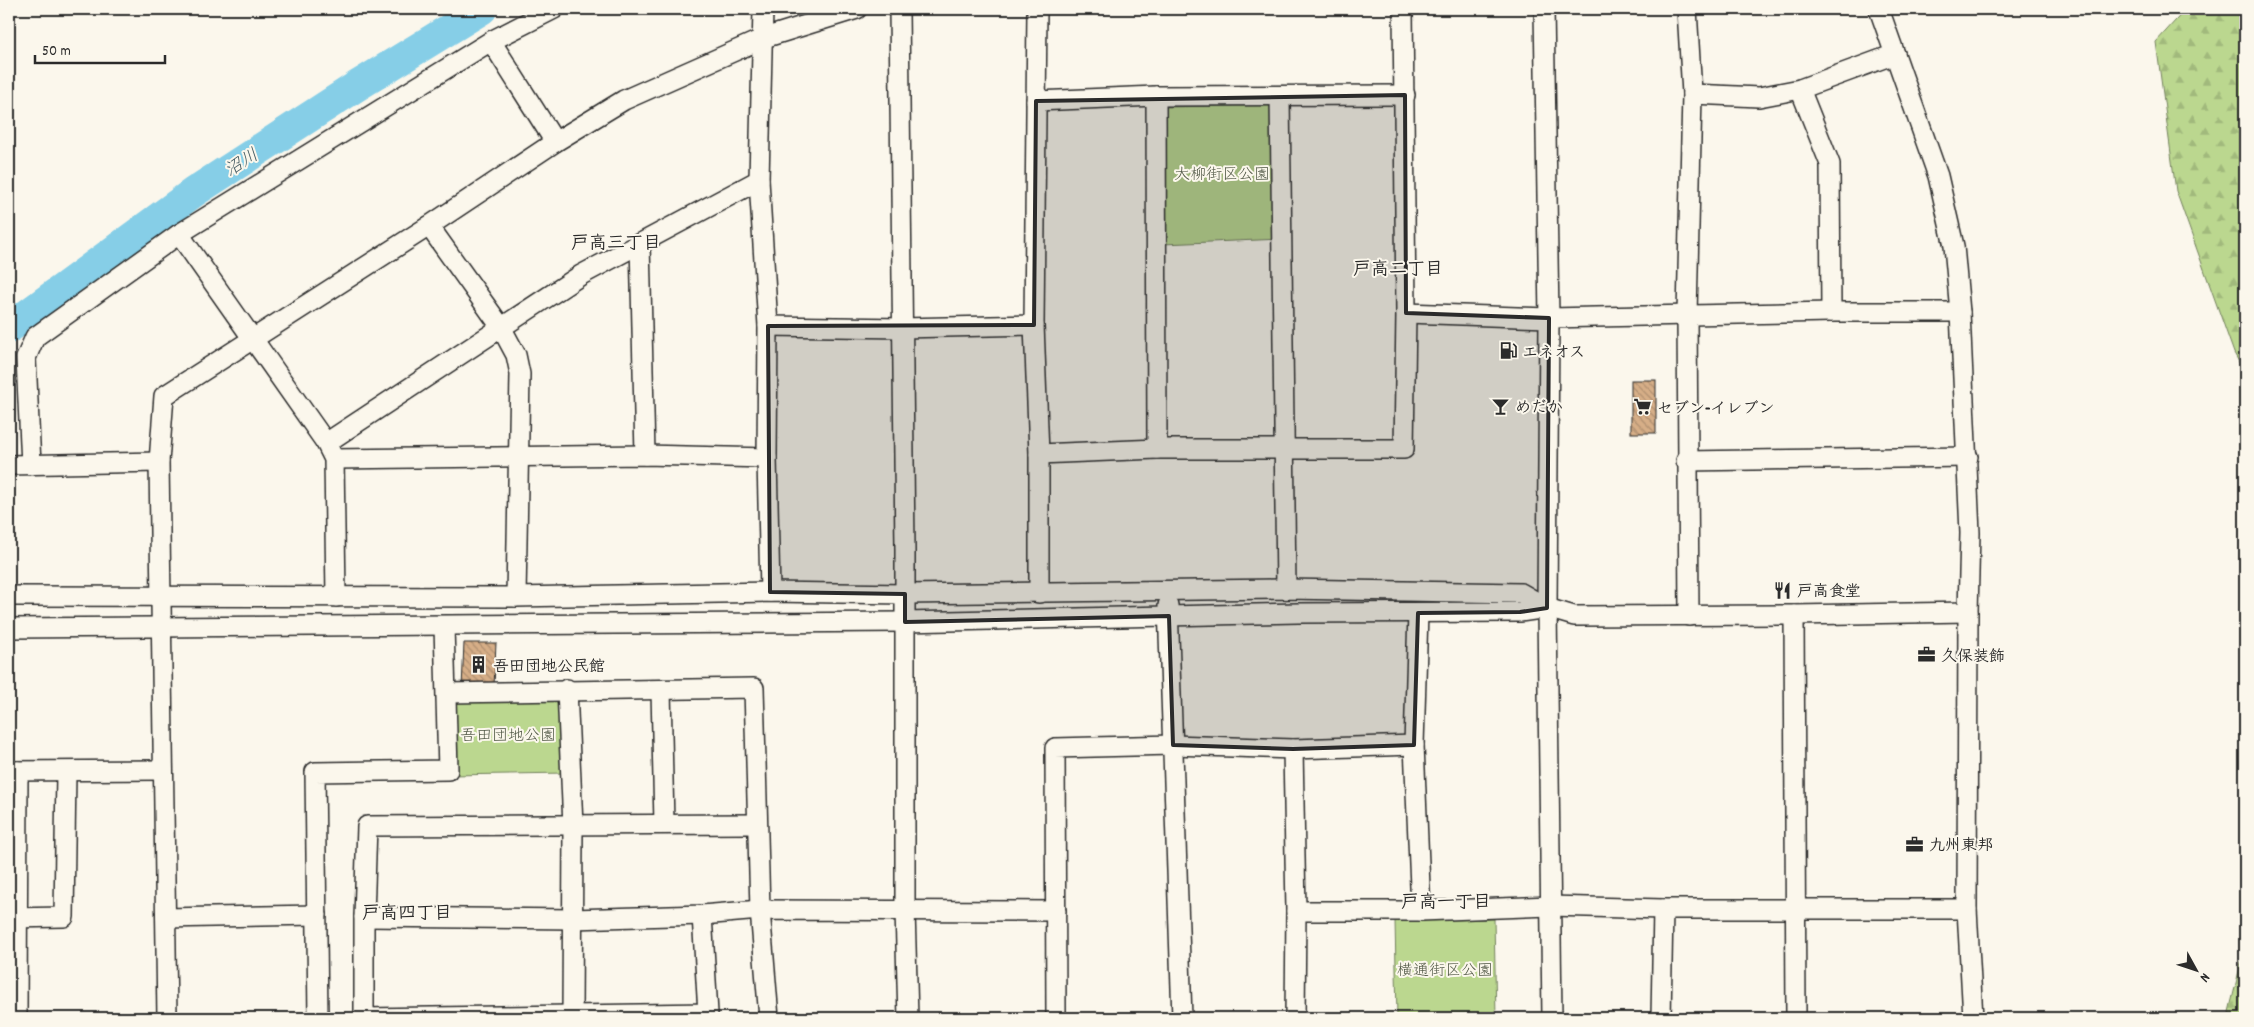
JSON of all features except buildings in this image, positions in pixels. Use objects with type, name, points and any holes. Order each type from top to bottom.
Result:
[{"type":"street","points":[[31,465],[26,358],[33,340],[179,234],[491,41],[554,9]]},
{"type":"street","points":[[763,9],[764,38],[759,180],[768,326],[767,458],[770,592]]},
{"type":"street","points":[[167,1018],[159,462],[164,396],[429,226],[555,142],[624,100],[764,38],[857,9]]},
{"type":"street","points":[[900,9],[905,594],[905,910],[908,1018]]},
{"type":"street","points":[[1037,9],[1034,325],[1039,454],[1039,593]]},
{"type":"street","points":[[1039,454],[1157,449],[1404,449],[1406,313],[1405,95],[1402,9]]},
{"type":"street","points":[[1544,9],[1549,318],[1546,608],[1552,1018]]},
{"type":"street","points":[[1687,9],[1692,94],[1686,461],[1689,616]]},
{"type":"street","points":[[1879,9],[1938,176],[1954,246],[1960,312],[1970,533],[1967,909],[1973,1018]]},
{"type":"street","points":[[491,41],[555,142]]},
{"type":"street","points":[[1692,94],[1759,97],[1800,89],[1895,54]]},
{"type":"street","points":[[1800,89],[1830,164],[1831,312]]},
{"type":"street","points":[[1036,100],[1156,96],[1405,95]]},
{"type":"street","points":[[1156,96],[1157,449]]},
{"type":"street","points":[[1280,96],[1286,589]]},
{"type":"street","points":[[330,451],[501,327],[581,275],[759,180]]},
{"type":"street","points":[[429,226],[501,327],[516,355],[520,374],[520,458],[516,596]]},
{"type":"street","points":[[179,234],[330,451],[336,597]]},
{"type":"street","points":[[640,244],[645,455]]},
{"type":"street","points":[[1406,313],[1549,318],[1831,312],[1960,312]]},
{"type":"street","points":[[768,326],[902,328],[1034,325]]},
{"type":"street","points":[[330,451],[520,458],[645,455],[767,458]]},
{"type":"street","points":[[1686,461],[1968,457]]},
{"type":"street","points":[[9,465],[159,462]]},
{"type":"street","points":[[9,596],[336,597],[770,592],[905,594],[1286,589],[1521,592],[1546,608],[1574,616],[1968,612]]},
{"type":"street","points":[[1168,591],[1182,1018]]},
{"type":"street","points":[[9,628],[905,622],[1169,616],[1520,612],[1546,608]]},
{"type":"street","points":[[1418,613],[1414,744],[1421,911]]},
{"type":"street","points":[[1794,615],[1796,1018]]},
{"type":"street","points":[[318,1018],[315,772],[448,770],[444,626]]},
{"type":"street","points":[[447,693],[567,689],[661,690],[754,688],[756,824],[760,910],[769,1018]]},
{"type":"street","points":[[567,689],[573,826],[572,1016]]},
{"type":"street","points":[[661,690],[664,824]]},
{"type":"street","points":[[1056,1018],[1055,748],[1173,745],[1293,749],[1414,744]]},
{"type":"street","points":[[1293,749],[1296,911],[1295,1018]]},
{"type":"street","points":[[17,1018],[13,918],[14,771],[163,770]]},
{"type":"street","points":[[13,918],[64,917],[66,772]]},
{"type":"street","points":[[702,915],[708,1012],[572,1016],[364,1018],[364,917],[367,826],[756,824]]},
{"type":"street","points":[[1296,911],[1421,911],[1550,906],[1663,909],[1967,909]]},
{"type":"street","points":[[1661,1018],[1663,909]]},
{"type":"street","points":[[364,917],[573,919],[702,915],[760,910],[1056,911]]},
{"type":"street","points":[[166,918],[317,915]]},
{"type":"highlighted area","points":[[1405,95],[1406,313],[1549,318],[1547,608],[1520,612],[1418,613],[1414,745],[1293,749],[1173,745],[1169,616],[905,622],[905,594],[770,592],[768,326],[1034,325],[1036,101]]},
{"type":"green space","points":[[2186,9],[2245,9],[2245,373],[2234,353],[2176,191],[2156,42]]},
{"type":"green space","name":"大柳街区公園","points":[[1280,105],[1282,239],[1163,244],[1163,107]]},
{"type":"green space","name":"吾田団地公園","points":[[451,693],[563,695],[566,773],[452,775]]},
{"type":"green space","name":"横通街区公園","points":[[1494,919],[1496,1018],[1397,1018],[1395,921]]},
{"type":"green space","points":[[2245,946],[2245,1018],[2231,1018],[2229,1012]]},
{"type":"waterway","name":"沼川","points":[[9,328],[194,192],[357,86],[482,9]]},
{"type":"place","name":"エネオス","points":[[1508,351]]},
{"type":"place","name":"めだか","points":[[1501,406]]},
{"type":"place","name":"セブン-イレブン","points":[[1643,407]]},
{"type":"place","name":"戸高食堂","points":[[1783,590]]},
{"type":"place","name":"久保装飾","points":[[1927,655]]},
{"type":"place","name":"吾田団地公民館","points":[[479,665]]},
{"type":"place","name":"九州東邦","points":[[1915,844]]},
{"type":"district","name":"戸高三丁目","points":[[616,242]]},
{"type":"district","name":"戸高二丁目","points":[[1398,268]]},
{"type":"district","name":"戸高一丁目","points":[[1446,901]]},
{"type":"district","name":"戸高四丁目","points":[[407,912]]}]
